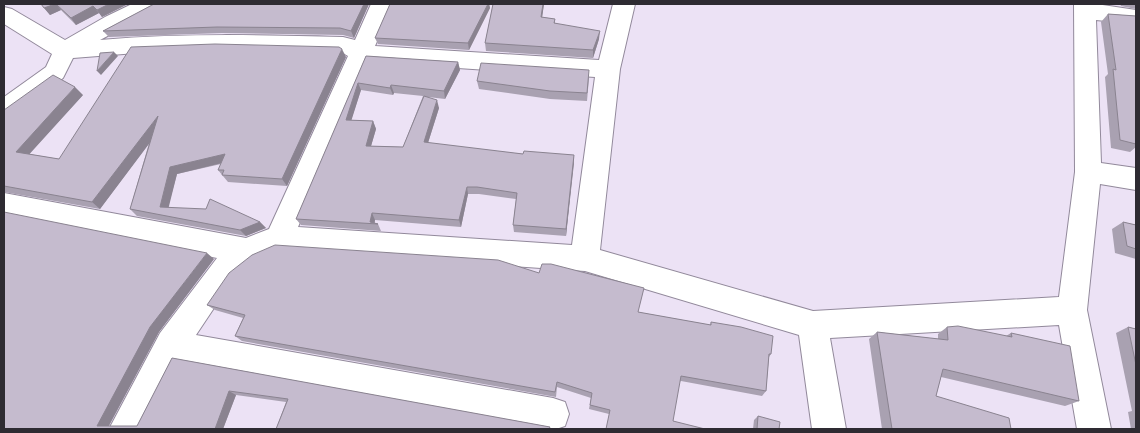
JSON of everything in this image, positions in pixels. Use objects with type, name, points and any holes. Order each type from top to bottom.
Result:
[{"type":"street","points":[[4,110],[55,72],[65,51],[113,22],[150,4]]},
{"type":"street","points":[[279,238],[382,4]]},
{"type":"street","points":[[585,258],[608,69],[621,4]]},
{"type":"street","points":[[1094,429],[1072,310],[1088,172],[1086,7],[1136,17]]},
{"type":"street","points":[[4,14],[65,51],[149,44],[220,42],[343,45],[351,46],[362,53],[608,69]]},
{"type":"street","points":[[1088,172],[1136,179]]},
{"type":"street","points":[[4,204],[247,251]]},
{"type":"street","points":[[126,429],[171,344],[224,269],[247,251],[279,238],[585,258],[813,325],[1072,310]]},
{"type":"street","points":[[813,325],[829,429]]},
{"type":"street","points":[[171,344],[220,355],[553,414]]},
{"type":"building","points":[[41,4],[55,4],[44,8]]},
{"type":"building","points":[[56,4],[109,4],[97,10],[93,6],[71,18]]},
{"type":"building","points":[[154,4],[364,4],[351,31],[340,28],[217,27],[103,31]]},
{"type":"building","points":[[390,4],[488,4],[468,43],[375,38]]},
{"type":"building","points":[[493,4],[543,4],[541,17],[555,19],[554,23],[600,31],[593,50],[485,43]]},
{"type":"building","points":[[1108,14],[1136,16],[1136,144],[1120,140],[1113,69],[1116,70]]},
{"type":"building","points":[[215,44],[339,47],[342,49],[282,179],[222,175],[224,170],[218,170],[225,154],[170,167],[160,207],[206,209],[210,199],[260,222],[240,230],[130,209],[158,116],[92,202],[4,186],[4,110],[53,75],[75,87],[16,152],[59,159],[131,47]]},
{"type":"building","points":[[114,52],[97,71],[100,53]]},
{"type":"building","points":[[366,56],[458,62],[444,91],[391,85],[390,88],[358,83],[346,120],[373,121],[366,146],[403,147],[424,96],[437,100],[424,142],[523,154],[524,151],[574,155],[566,229],[513,225],[517,193],[477,187],[467,187],[459,220],[372,213],[370,222],[378,224],[296,219]]},
{"type":"building","points":[[481,63],[589,70],[587,93],[550,91],[477,81]]},
{"type":"building","points":[[4,212],[207,253],[150,327],[97,426],[137,426],[172,358],[550,427],[549,429],[276,429],[288,399],[229,391],[215,429],[4,429]]},
{"type":"building","points":[[1123,222],[1136,225],[1136,249],[1127,246]]},
{"type":"building","points":[[275,245],[498,260],[539,273],[542,264],[551,264],[644,288],[638,312],[711,325],[711,322],[741,327],[773,336],[771,354],[769,354],[766,391],[681,376],[673,421],[705,429],[606,429],[610,410],[590,405],[592,393],[557,382],[555,392],[235,336],[245,315],[207,305],[229,273],[252,255]]},
{"type":"building","points":[[958,326],[1012,337],[1011,333],[1070,346],[1079,401],[943,369],[936,396],[1009,418],[1011,429],[892,429],[877,332],[948,340],[947,327]]},
{"type":"building","points":[[1128,327],[1136,329],[1136,365]]},
{"type":"building","points":[[758,416],[780,422],[779,429],[757,429]]}]
